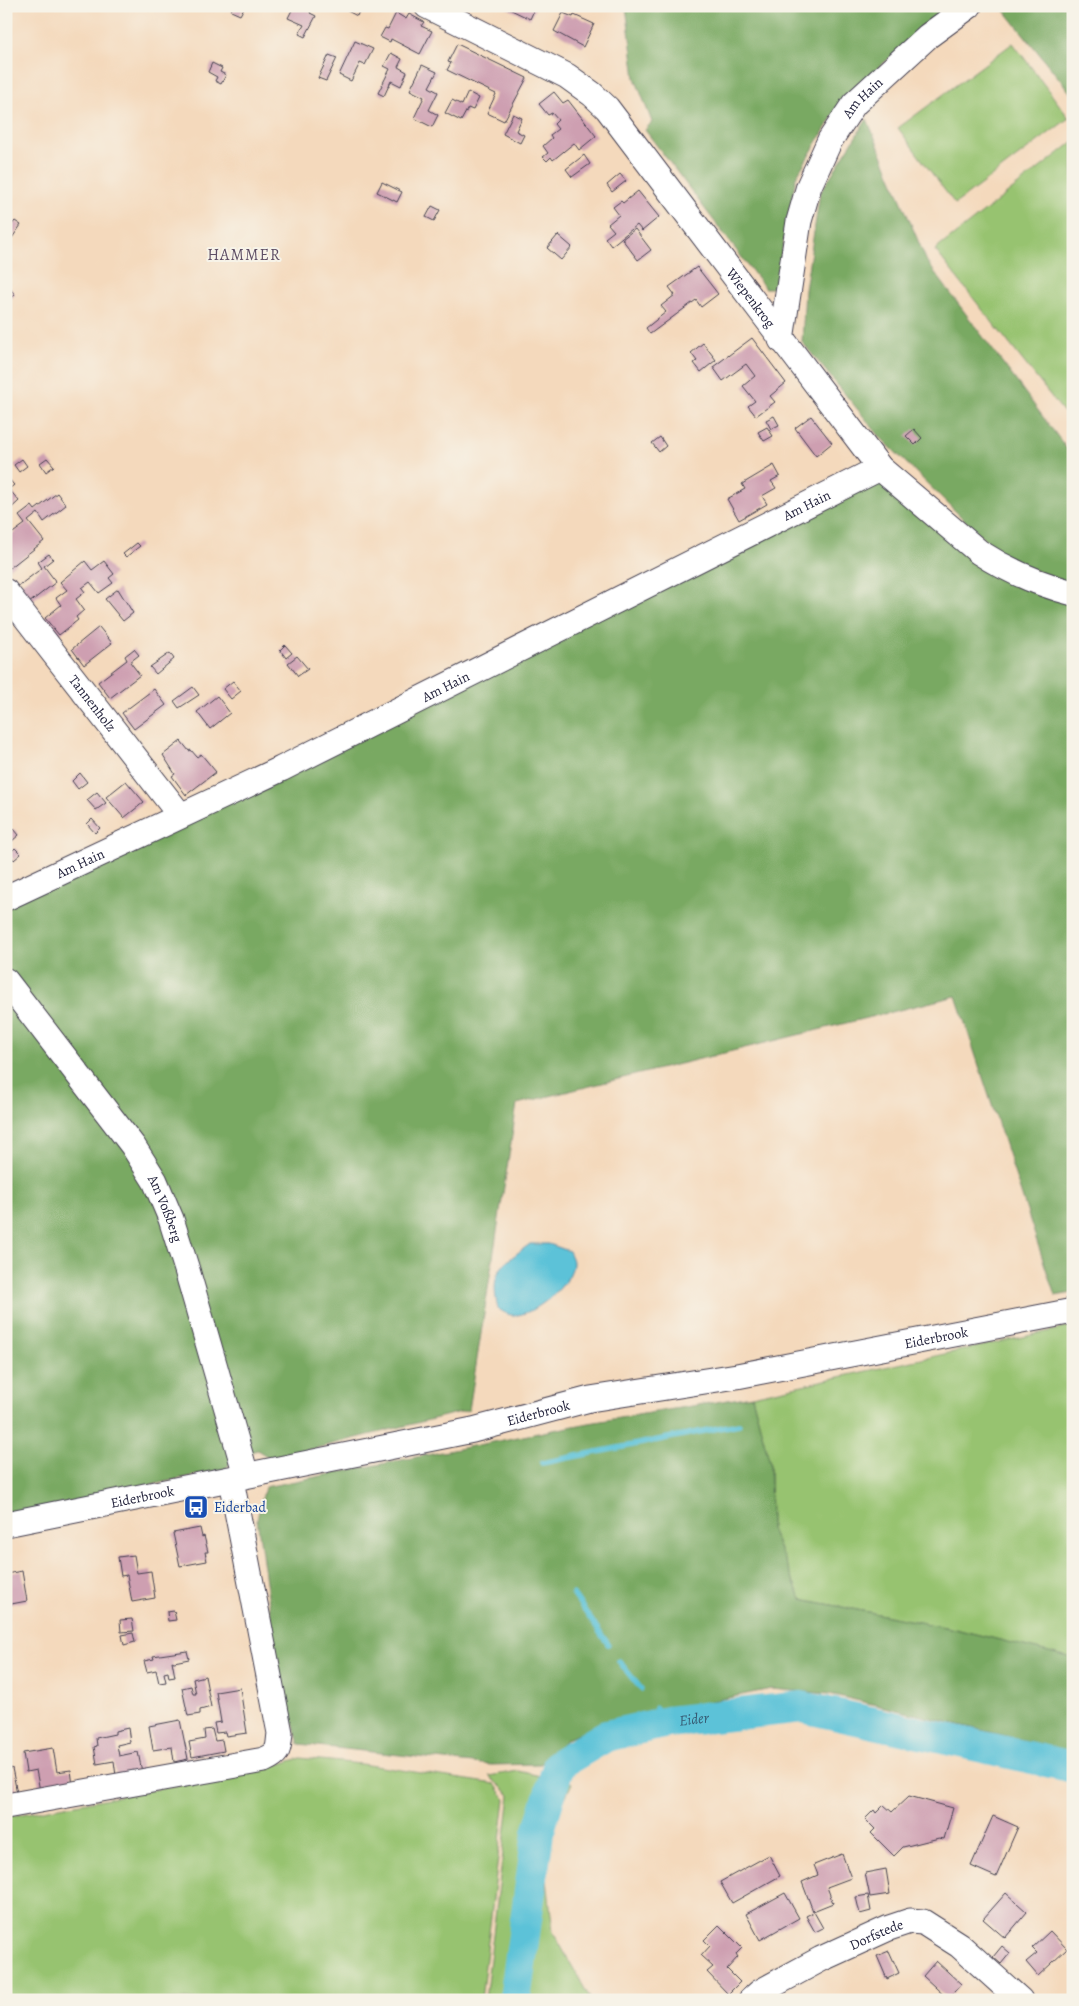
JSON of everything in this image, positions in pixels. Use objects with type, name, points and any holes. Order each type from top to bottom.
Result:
[{"type":"street","name":"Wiepenkrog","points":[[427,6],[567,76],[592,94],[607,108],[781,340],[880,468],[979,552],[1033,581],[1073,593]]},
{"type":"street","name":"Am Hain","points":[[781,340],[799,221],[809,186],[830,140],[854,104],[928,36],[969,6]]},
{"type":"street","name":"Am Hain","points":[[6,898],[281,769],[880,468]]},
{"type":"street","name":"Tannenholz","points":[[6,592],[180,815]]},
{"type":"street","name":"Am Voßberg","points":[[6,981],[134,1146],[155,1181],[171,1219],[187,1270],[239,1477],[280,1733],[278,1752],[264,1760],[6,1806]]},
{"type":"street","name":"Eiderbrook","points":[[6,1524],[473,1430],[590,1399],[737,1376],[1073,1310]]},
{"type":"street","name":"Dorfstede","points":[[751,2000],[760,1992],[821,1959],[889,1928],[910,1921],[923,1922],[952,1940],[1020,2000]]},
{"type":"green space","points":[[626,6],[951,6],[845,96],[796,177],[775,288],[765,288],[645,130],[652,122],[635,78]]},
{"type":"green space","points":[[1001,6],[1073,6],[1073,96]]},
{"type":"green space","points":[[1013,43],[1069,118],[955,204],[898,128]]},
{"type":"green space","points":[[867,119],[927,262],[1073,457],[1073,587],[1000,555],[882,439],[802,342],[805,290],[820,193]]},
{"type":"green space","points":[[1073,142],[1073,424],[935,250]]},
{"type":"green space","points":[[878,478],[1073,600],[1073,1293],[1055,1296],[956,996],[517,1104],[469,1410],[272,1459],[257,1450],[235,1458],[225,1469],[6,1516],[6,906]]},
{"type":"green space","points":[[1073,1326],[1073,1658],[955,1629],[801,1599],[771,1529],[770,1463],[752,1396]]},
{"type":"green space","points":[[752,1396],[770,1463],[771,1529],[801,1599],[955,1629],[1073,1658],[1073,1752],[830,1694],[771,1689],[604,1723],[567,1739],[541,1764],[491,1765],[299,1744],[279,1672],[257,1519],[265,1487],[589,1423]]},
{"type":"green space","points":[[300,1758],[361,1764],[495,1784],[505,1799],[481,2000],[6,2000],[6,1817],[260,1770]]},
{"type":"green space","points":[[518,1771],[572,1783],[543,1845],[553,1932],[591,2000],[485,2000],[510,1795],[489,1776]]},
{"type":"water","points":[[530,1244],[549,1244],[569,1251],[573,1261],[571,1270],[567,1280],[550,1298],[530,1311],[512,1315],[498,1309],[495,1286],[497,1277],[505,1264]]},
{"type":"building","points":[[233,6],[245,6],[240,15],[231,11]]},
{"type":"building","points":[[294,6],[313,6],[310,13],[316,16],[305,37],[299,34],[304,25],[288,18]]},
{"type":"building","points":[[338,6],[361,6],[357,16]]},
{"type":"building","points":[[503,6],[536,6],[530,19]]},
{"type":"building","points":[[396,13],[406,19],[409,14],[424,22],[421,26],[432,31],[420,54],[391,39],[390,42],[380,37],[385,28],[388,29]]},
{"type":"building","points":[[563,13],[573,17],[574,15],[594,24],[583,47],[554,31]]},
{"type":"building","points":[[355,41],[373,49],[365,65],[360,63],[351,81],[339,75]]},
{"type":"building","points":[[457,44],[527,78],[504,121],[487,113],[496,94],[447,70],[451,63],[448,62]]},
{"type":"building","points":[[391,53],[402,59],[398,67],[407,72],[401,86],[391,81],[384,96],[378,93],[390,69],[384,66]]},
{"type":"building","points":[[329,55],[337,58],[326,81],[318,78]]},
{"type":"building","points":[[212,63],[222,68],[220,72],[226,75],[221,84],[215,81],[217,77],[208,72]]},
{"type":"building","points":[[422,65],[437,72],[429,87],[438,92],[429,110],[438,115],[432,127],[414,118],[424,97],[410,90]]},
{"type":"building","points":[[468,92],[479,98],[473,110],[468,108],[461,121],[445,113],[452,100],[462,105]]},
{"type":"building","points":[[554,92],[563,103],[568,100],[596,136],[579,150],[574,143],[553,160],[551,157],[547,161],[543,157],[548,153],[543,146],[552,138],[550,135],[558,129],[554,124],[558,120],[552,113],[548,115],[539,104]]},
{"type":"building","points":[[513,114],[522,118],[516,131],[524,135],[520,143],[503,134]]},
{"type":"building","points":[[584,155],[590,164],[572,177],[566,169]]},
{"type":"building","points":[[620,174],[626,181],[612,192],[607,185]]},
{"type":"building","points":[[382,182],[402,192],[397,202],[377,192]]},
{"type":"building","points":[[638,191],[659,217],[642,231],[637,225],[611,246],[605,238],[614,231],[608,224],[619,215],[613,207],[621,201],[623,203]]},
{"type":"building","points":[[432,206],[440,210],[434,221],[426,217]]},
{"type":"building","points":[[15,221],[21,225],[12,238],[6,231]]},
{"type":"building","points":[[635,229],[651,250],[638,260],[622,239]]},
{"type":"building","points":[[558,235],[572,247],[561,260],[547,248]]},
{"type":"building","points":[[697,267],[718,294],[701,307],[696,300],[650,334],[646,328],[666,312],[661,306],[675,295],[669,287]]},
{"type":"building","points":[[6,283],[15,295],[7,301],[6,300]]},
{"type":"building","points":[[752,338],[786,383],[770,396],[775,402],[756,416],[748,406],[755,401],[743,386],[755,376],[746,364],[723,381],[713,367]]},
{"type":"building","points":[[703,343],[716,360],[701,372],[694,363],[697,361],[691,353]]},
{"type":"building","points":[[774,416],[779,425],[771,429],[766,420]]},
{"type":"building","points":[[811,416],[832,443],[816,456],[795,428]]},
{"type":"building","points":[[767,427],[773,436],[764,441],[758,432]]},
{"type":"building","points":[[914,429],[922,438],[915,445],[906,436]]},
{"type":"building","points":[[660,437],[666,446],[659,452],[652,443]]},
{"type":"building","points":[[47,458],[54,466],[46,472],[40,463]]},
{"type":"building","points":[[22,459],[27,466],[19,472],[14,465]]},
{"type":"building","points":[[774,465],[780,476],[771,481],[776,488],[762,496],[767,504],[739,520],[727,499],[745,489],[742,484]]},
{"type":"building","points":[[6,476],[14,485],[9,489],[19,501],[6,513]]},
{"type":"building","points":[[57,493],[66,505],[44,522],[38,513],[28,521],[44,541],[6,571],[6,538],[25,524],[19,516],[32,506],[35,510]]},
{"type":"building","points":[[137,543],[140,546],[126,557],[123,554]]},
{"type":"building","points":[[49,554],[53,559],[44,566],[56,582],[29,603],[17,587],[42,568],[38,562]]},
{"type":"building","points":[[85,561],[92,570],[104,561],[114,574],[109,578],[113,583],[99,593],[90,582],[82,588],[85,592],[76,599],[84,610],[76,617],[78,620],[59,635],[45,618],[61,605],[56,598],[67,590],[60,582]]},
{"type":"building","points":[[118,589],[133,613],[123,621],[105,599]]},
{"type":"building","points":[[99,627],[112,643],[84,665],[72,649]]},
{"type":"building","points":[[285,645],[292,653],[286,658],[280,650]]},
{"type":"building","points":[[134,649],[139,655],[130,662],[140,675],[110,698],[98,682],[127,660],[125,656]]},
{"type":"building","points":[[170,653],[174,659],[156,674],[150,667]]},
{"type":"building","points":[[297,656],[308,669],[298,676],[288,663]]},
{"type":"building","points":[[233,681],[241,691],[231,699],[223,689]]},
{"type":"building","points":[[193,687],[199,695],[179,708],[174,701]]},
{"type":"building","points":[[154,689],[166,705],[134,729],[122,713]]},
{"type":"building","points":[[217,696],[230,713],[210,729],[197,712]]},
{"type":"building","points":[[181,741],[197,757],[201,754],[216,772],[186,795],[172,776],[175,774],[163,755]]},
{"type":"building","points":[[80,773],[87,782],[78,789],[72,781]]},
{"type":"building","points":[[126,781],[144,802],[124,818],[106,797]]},
{"type":"building","points":[[97,792],[106,803],[96,810],[87,800]]},
{"type":"building","points":[[92,819],[100,828],[95,833],[87,824]]},
{"type":"building","points":[[14,829],[19,835],[12,841],[7,836]]},
{"type":"building","points":[[15,848],[21,854],[14,860],[9,854]]},
{"type":"building","points":[[200,1528],[208,1552],[205,1552],[207,1561],[180,1566],[173,1533]]},
{"type":"building","points":[[134,1555],[137,1573],[151,1571],[155,1598],[132,1602],[127,1575],[121,1576],[118,1557]]},
{"type":"building","points":[[22,1571],[27,1601],[6,1605],[6,1574]]},
{"type":"building","points":[[174,1611],[176,1620],[168,1621],[167,1612]]},
{"type":"building","points":[[132,1619],[134,1631],[121,1632],[120,1620]]},
{"type":"building","points":[[133,1633],[135,1642],[124,1645],[122,1635]]},
{"type":"building","points":[[187,1651],[189,1659],[172,1661],[175,1677],[169,1678],[168,1672],[164,1673],[166,1682],[159,1683],[156,1670],[147,1672],[144,1661],[154,1659],[153,1656]]},
{"type":"building","points":[[205,1676],[211,1707],[200,1710],[200,1714],[188,1716],[182,1688],[191,1686],[193,1694],[196,1694],[193,1679]]},
{"type":"building","points":[[240,1688],[247,1733],[226,1736],[225,1732],[216,1733],[214,1723],[221,1722],[216,1692]]},
{"type":"building","points":[[180,1720],[188,1759],[174,1762],[172,1747],[153,1750],[149,1726]]},
{"type":"building","points":[[128,1728],[130,1742],[117,1745],[119,1756],[138,1752],[142,1772],[116,1776],[114,1761],[97,1764],[94,1747],[97,1746],[96,1738],[115,1734],[115,1731]]},
{"type":"building","points":[[212,1729],[215,1741],[222,1740],[224,1751],[192,1757],[189,1742],[205,1739],[204,1730]]},
{"type":"building","points":[[53,1748],[57,1772],[71,1770],[73,1786],[40,1791],[36,1770],[26,1772],[23,1753]]},
{"type":"building","points":[[12,1768],[17,1793],[6,1797],[6,1770]]},
{"type":"building","points":[[909,1796],[953,1808],[944,1839],[939,1838],[903,1847],[894,1856],[871,1833],[875,1829],[865,1819],[874,1810],[876,1813],[884,1805],[892,1812]]},
{"type":"building","points":[[993,1816],[1018,1827],[996,1877],[971,1866]]},
{"type":"building","points":[[842,1854],[851,1878],[827,1887],[833,1903],[813,1911],[802,1882],[818,1875],[814,1865]]},
{"type":"building","points":[[769,1855],[780,1876],[732,1903],[720,1882]]},
{"type":"building","points":[[886,1869],[890,1894],[870,1897],[865,1873]]},
{"type":"building","points":[[785,1893],[799,1918],[760,1940],[746,1914]]},
{"type":"building","points":[[1006,1893],[1027,1912],[1005,1938],[983,1919]]},
{"type":"building","points":[[868,1895],[871,1911],[860,1914],[856,1897]]},
{"type":"building","points":[[814,1912],[823,1928],[815,1932],[806,1916]]},
{"type":"building","points":[[719,1925],[742,1948],[736,1954],[738,1957],[727,1969],[740,1982],[728,1994],[707,1972],[713,1967],[701,1956],[710,1946],[704,1940]]},
{"type":"building","points":[[1050,1931],[1067,1949],[1038,1976],[1026,1962],[1037,1953],[1032,1948]]},
{"type":"building","points":[[1002,1946],[1010,1953],[1001,1964],[993,1957]]},
{"type":"building","points":[[889,1951],[899,1973],[887,1979],[877,1956]]},
{"type":"building","points":[[936,1961],[961,1984],[948,1999],[923,1976]]},
{"type":"waterway","points":[[542,1463],[739,1424]]},
{"type":"waterway","points":[[573,1594],[608,1644]]},
{"type":"waterway","points":[[619,1661],[641,1689]]},
{"type":"waterway","name":"Eider","points":[[515,2000],[538,1833],[559,1764],[606,1736],[668,1722],[802,1707],[1073,1767]]},
{"type":"waterway","points":[[656,1708],[668,1722]]},
{"type":"place","name":"Eiderbad","points":[[196,1507]]},
{"type":"district","name":"HAMMER","points":[[244,254]]}]
